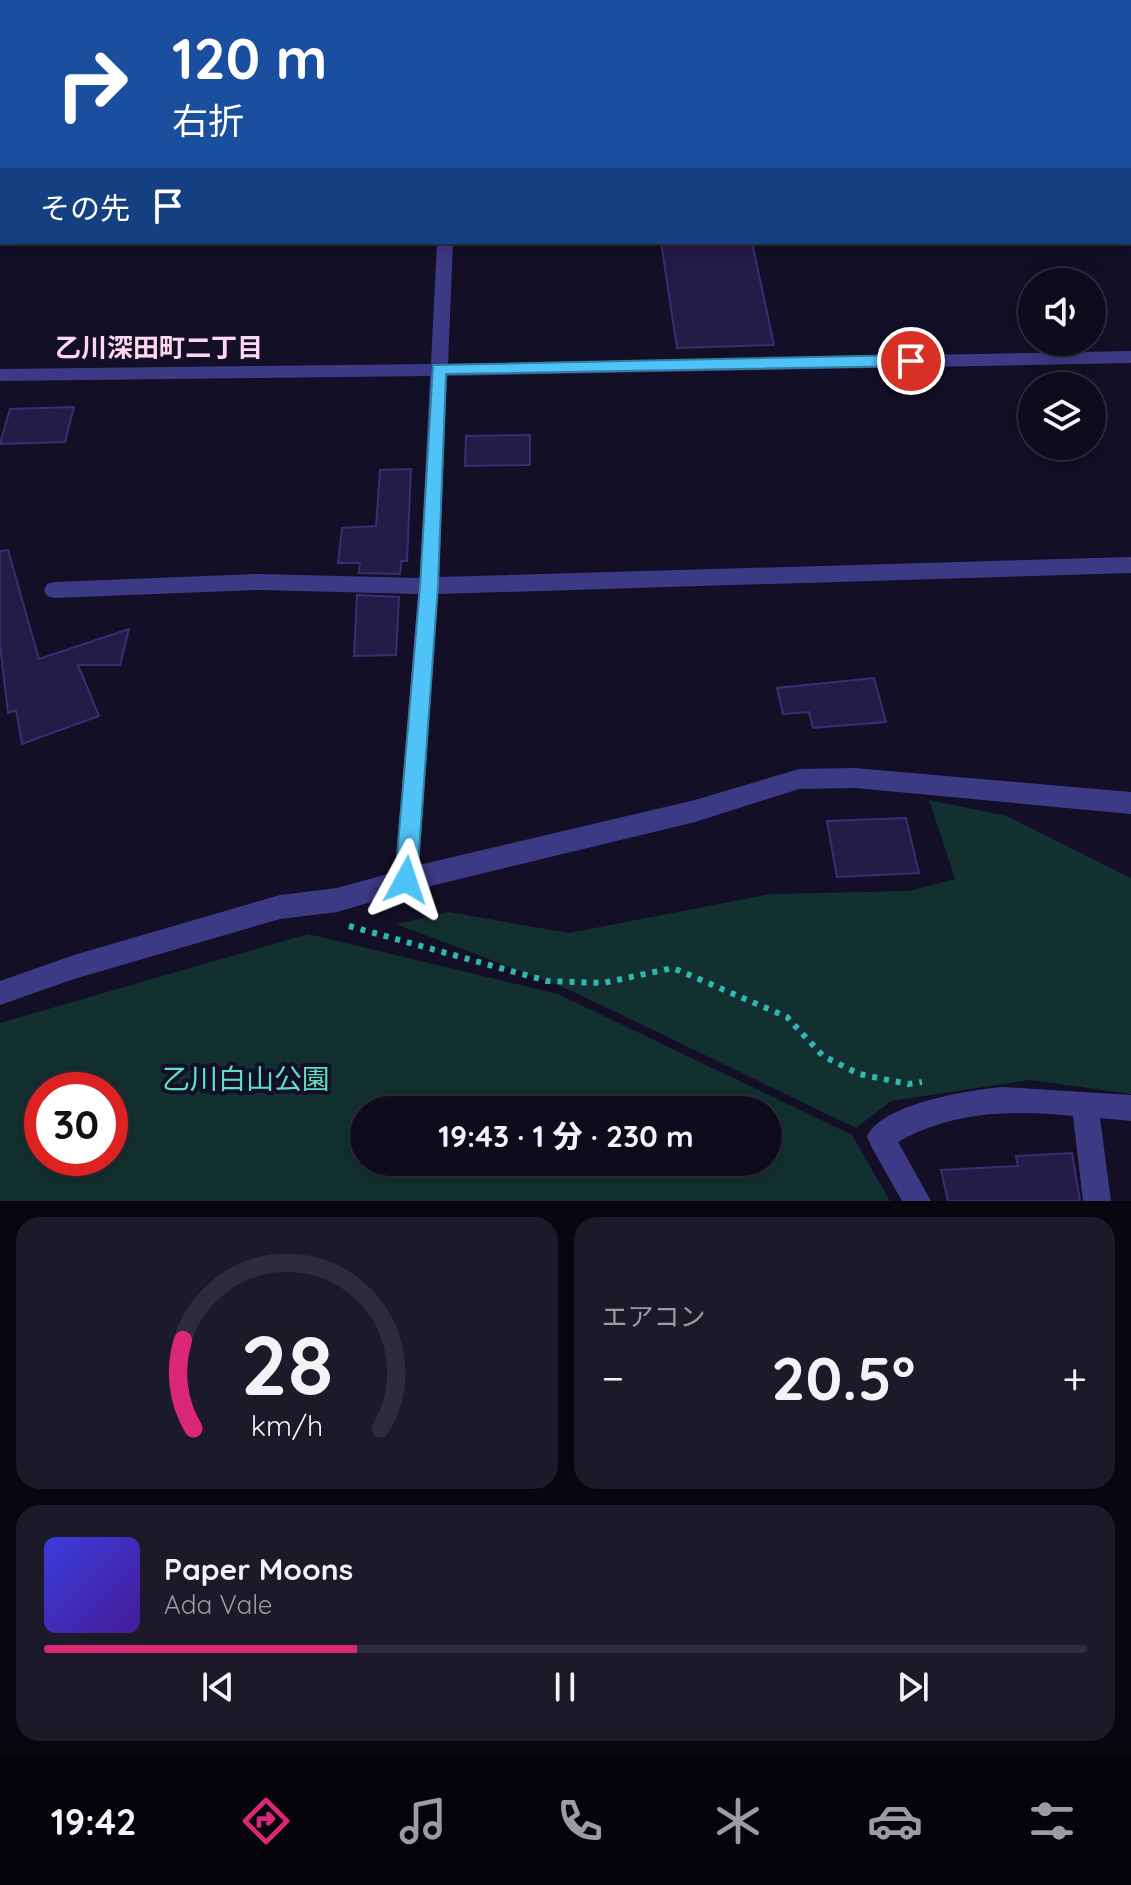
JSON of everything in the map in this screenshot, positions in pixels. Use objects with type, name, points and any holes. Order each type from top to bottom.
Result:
[{"type":"street","points":[[406,880],[429,586],[445,244]]},
{"type":"street","points":[[0,375],[1131,357]]},
{"type":"street","points":[[54,590],[259,582],[429,586],[1131,565]]},
{"type":"street","points":[[0,993],[74,967],[280,907],[337,900],[406,880],[695,811],[799,779],[855,778],[1131,803]]},
{"type":"street","points":[[917,1201],[880,1137],[902,1123],[965,1102],[1027,1098],[1131,1108]]},
{"type":"street","points":[[1085,1104],[1097,1201]]},
{"type":"path","points":[[340,924],[547,981],[603,983],[673,968],[787,1017],[823,1056],[859,1074],[908,1084],[936,1081]]},
{"type":"green space","points":[[929,800],[1007,816],[1131,878],[1131,1094],[1030,1080],[891,1101],[856,1128],[570,990],[396,924],[448,912],[569,933],[771,894],[909,891],[955,879]]},
{"type":"green space","name":"乙川白山公園","points":[[308,934],[558,994],[771,1096],[350,1096],[350,1176],[782,1176],[782,1101],[852,1135],[890,1201],[0,1201],[0,1023]]},
{"type":"building","points":[[661,244],[752,244],[774,345],[677,348]]},
{"type":"building","points":[[74,407],[65,442],[0,444],[10,409]]},
{"type":"building","points":[[530,435],[530,465],[465,466],[466,436]]},
{"type":"building","points":[[411,469],[407,561],[401,561],[400,574],[359,573],[360,563],[338,563],[342,528],[376,526],[380,470]]},
{"type":"building","points":[[8,550],[39,659],[129,629],[120,665],[78,665],[99,716],[22,744],[16,710],[8,713],[0,645],[0,551]]},
{"type":"building","points":[[357,595],[399,597],[396,655],[354,656]]},
{"type":"building","points":[[874,678],[886,722],[813,728],[809,712],[783,714],[777,688]]},
{"type":"building","points":[[906,818],[919,873],[837,877],[827,821]]},
{"type":"building","points":[[1072,1153],[1080,1201],[948,1201],[941,1170],[1018,1166],[1016,1156]]},
{"type":"district","name":"乙川深田町二丁目","points":[[159,348]]},
{"type":"route","points":[[406,880],[429,586],[439,369],[911,361]]}]
